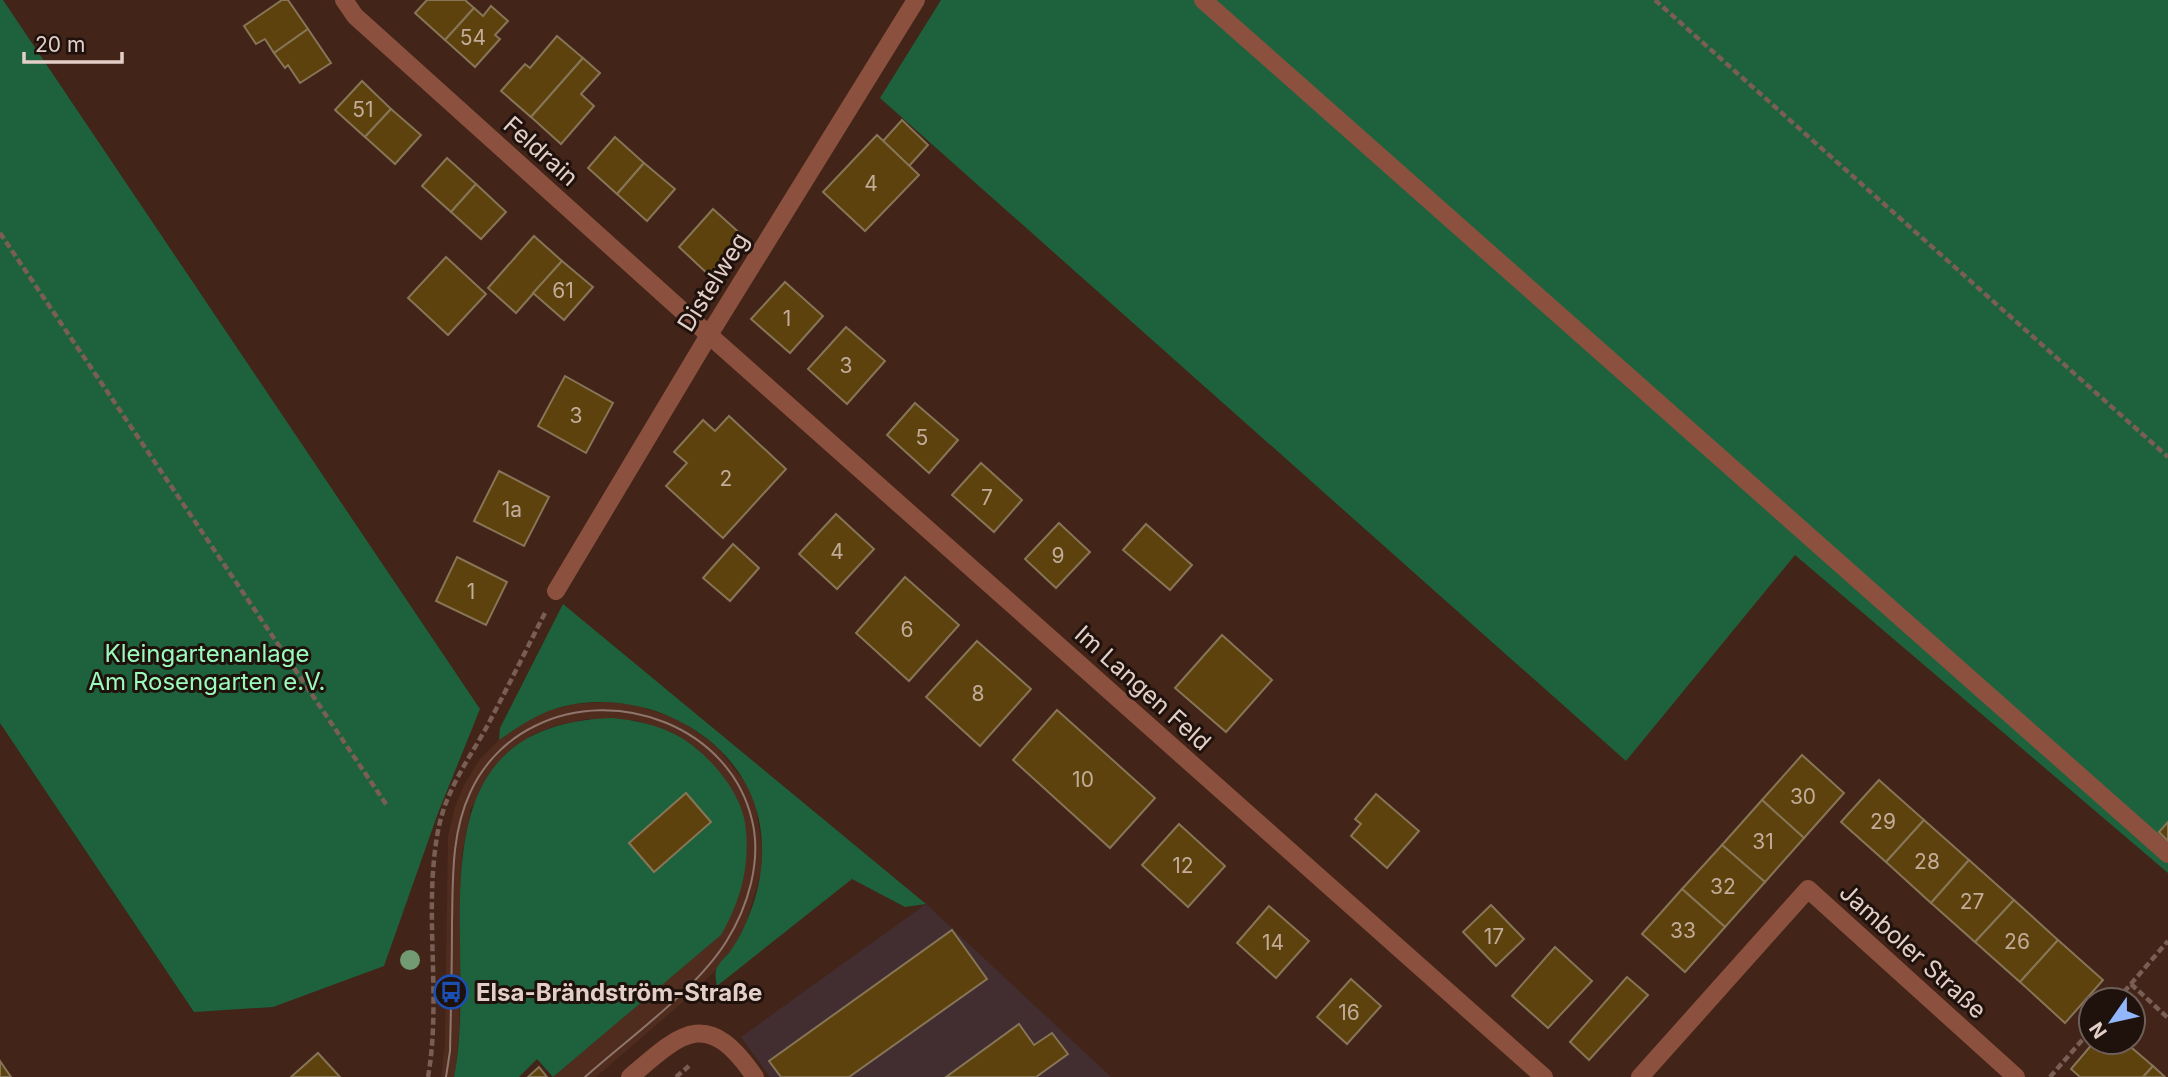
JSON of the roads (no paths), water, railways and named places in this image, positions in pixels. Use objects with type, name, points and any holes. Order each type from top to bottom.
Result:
[{"type":"street","name":"Feldrain","points":[[344,0],[355,16],[709,335]]},
{"type":"street","name":"Distelweg","points":[[556,591],[709,335],[916,0]]},
{"type":"street","points":[[1203,0],[2168,854]]},
{"type":"street","name":"Im Langen Feld","points":[[709,335],[1544,1077]]},
{"type":"street","name":"Jamboler Straße","points":[[1640,1077],[1808,889],[2016,1077]]},
{"type":"street","points":[[630,1077],[678,1038],[706,1034],[720,1039],[742,1059],[754,1077]]},
{"type":"tram line","points":[[446,1077],[450,1051],[454,857],[459,825],[470,793],[489,763],[505,746],[524,732],[567,714],[600,710],[634,713],[666,723],[695,739],[720,760],[740,788],[752,820],[755,851],[747,899],[734,928],[713,961],[679,996],[585,1077]]},
{"type":"place","name":"Elsa-Brändström-Straße","points":[[451,992]]},
{"type":"park label","name":"Kleingartenanlage Am Rosengarten e.V.","points":[[207,667]]}]
